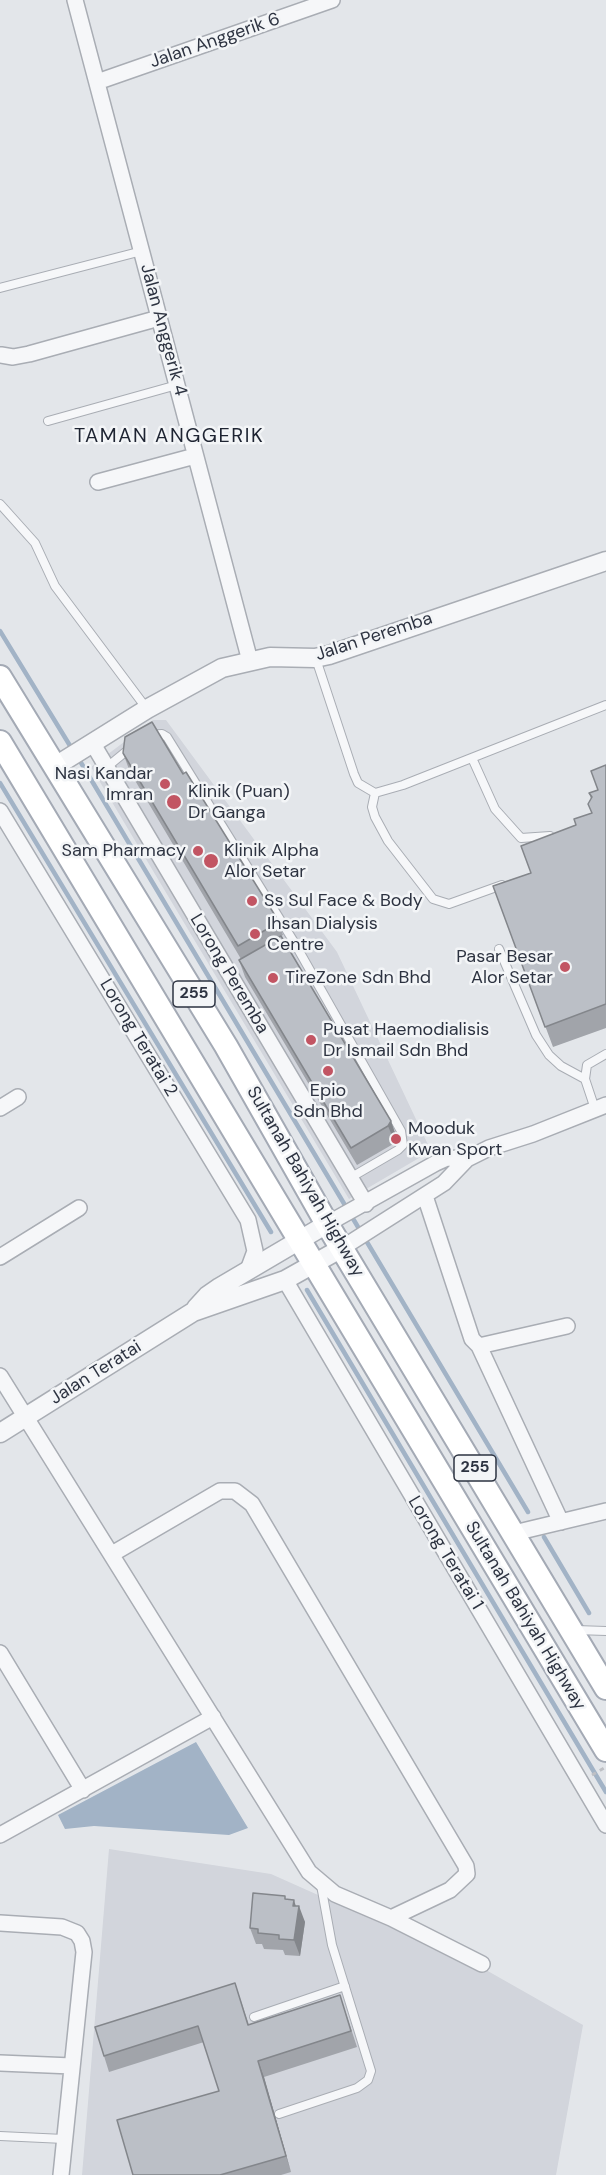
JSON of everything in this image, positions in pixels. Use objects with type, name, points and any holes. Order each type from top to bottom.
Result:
[{"type":"main road","name":"Sultanah Bahiyah Highway","points":[[0,677],[61,764],[226,1046],[349,1244],[514,1533],[606,1688]]},
{"type":"main road","name":"Sultanah Bahiyah Highway","points":[[0,742],[186,1055],[315,1263],[605,1759]]},
{"type":"street","name":"Jalan Anggerik 4","points":[[75,0],[250,661]]},
{"type":"street","name":"Jalan Anggerik 6","points":[[97,82],[332,0]]},
{"type":"street","points":[[0,354],[29,354],[159,318]]},
{"type":"street","points":[[98,482],[195,456]]},
{"type":"street","name":"Jalan Peremba","points":[[61,764],[147,709],[222,668],[270,657],[315,658],[606,561]]},
{"type":"street","name":"Lorong Peremba","points":[[89,747],[107,767],[237,975],[350,1178],[362,1206]]},
{"type":"street","name":"Lorong Teratai 2","points":[[0,811],[252,1229],[255,1251],[248,1270]]},
{"type":"street","points":[[0,1108],[18,1097]]},
{"type":"street","points":[[349,1244],[444,1183],[467,1159],[489,1148],[533,1134],[601,1107]]},
{"type":"street","points":[[334,1221],[436,1163],[447,1158],[467,1159]]},
{"type":"street","points":[[425,1196],[472,1339],[479,1346],[561,1522]]},
{"type":"street","points":[[0,1257],[79,1208]]},
{"type":"street","name":"Jalan Teratai","points":[[193,1312],[207,1296],[334,1221]]},
{"type":"street","name":"Jalan Teratai","points":[[0,1433],[193,1312],[285,1280],[349,1244]]},
{"type":"street","name":"Lorong Teratai 1","points":[[285,1280],[606,1825]]},
{"type":"street","points":[[479,1346],[567,1326]]},
{"type":"street","points":[[0,1376],[309,1872],[321,1885],[335,1894],[391,1918],[482,1964]]},
{"type":"street","points":[[112,1554],[220,1491],[235,1491],[252,1504],[466,1866],[467,1874],[450,1890],[391,1918]]},
{"type":"street","points":[[514,1533],[606,1511]]},
{"type":"street","points":[[0,1653],[82,1790]]},
{"type":"street","points":[[0,1835],[213,1717]]},
{"type":"street","points":[[0,1923],[62,1927],[77,1933],[82,1941],[84,1952],[61,2175]]},
{"type":"street","points":[[0,2063],[72,2066]]},
{"type":"lane","points":[[0,288],[142,251]]},
{"type":"lane","points":[[48,421],[177,385]]},
{"type":"lane","points":[[0,504],[35,543],[55,586],[147,709]]},
{"type":"lane","points":[[315,658],[354,774],[358,783],[375,793],[403,785],[606,705]]},
{"type":"lane","points":[[107,767],[147,735],[162,734],[167,737],[294,942],[404,1139],[398,1150],[350,1178]]},
{"type":"lane","points":[[472,758],[495,809],[521,838],[546,837],[555,834]]},
{"type":"lane","points":[[375,793],[372,807],[379,825],[388,841],[433,899],[449,904],[458,902],[514,880]]},
{"type":"lane","points":[[283,948],[294,942]]},
{"type":"lane","points":[[499,949],[536,1035],[549,1055],[561,1066],[585,1079],[601,1107]]},
{"type":"lane","points":[[585,1079],[587,1065],[606,1054]]},
{"type":"lane","points":[[572,1630],[606,1631]]},
{"type":"lane","points":[[279,2114],[357,2088],[368,2080],[371,2071],[332,1945],[321,1885]]},
{"type":"lane","points":[[254,2017],[345,1986]]},
{"type":"lane","points":[[0,2136],[64,2139]]},
{"type":"path","points":[[586,1778],[605,1759]]},
{"type":"shaded area","points":[[153,720],[166,720],[337,952],[431,1151],[349,1199],[91,767]]},
{"type":"shaded area","points":[[109,1849],[271,1874],[486,1970],[583,2025],[556,2175],[82,2175]]},
{"type":"water","points":[[196,1742],[248,1828],[229,1835],[94,1826],[65,1829],[58,1815]]},
{"type":"building","name":"Klinik Alpha Alor Setar","points":[[152,722],[183,774],[186,772],[276,917],[271,920],[274,925],[238,946],[123,753],[125,737]]},
{"type":"building","name":"Pasar Besar Alor Setar","points":[[606,765],[606,1004],[545,1027],[493,886],[531,873],[521,846],[576,825],[574,819],[592,813],[588,804],[592,797],[589,793],[598,790],[591,771]]},
{"type":"building","points":[[281,936],[391,1121],[388,1126],[351,1148],[239,960]]},
{"type":"building","points":[[253,1893],[285,1896],[285,1899],[294,1900],[293,1906],[299,1906],[294,1940],[279,1939],[279,1935],[258,1933],[258,1929],[250,1928]]},
{"type":"building","points":[[235,1983],[248,2025],[340,1995],[351,2031],[258,2061],[286,2156],[220,2175],[133,2175],[117,2120],[219,2091],[198,2026],[104,2056],[95,2027]]},
{"type":"waterway","points":[[0,631],[72,749]]},
{"type":"waterway","points":[[77,756],[528,1512]]},
{"type":"waterway","points":[[0,783],[271,1232]]},
{"type":"waterway","points":[[307,1290],[606,1792]]},
{"type":"waterway","points":[[544,1537],[589,1613]]},
{"type":"place","name":"Nasi Kandar Imran","points":[[165,784]]},
{"type":"place","name":"Klinik (Puan) Dr Ganga","points":[[174,802]]},
{"type":"place","name":"Sam Pharmacy","points":[[198,851]]},
{"type":"place","name":"Klinik Alpha Alor Setar","points":[[211,861]]},
{"type":"place","name":"Ss Sul Face & Body","points":[[252,901]]},
{"type":"place","name":"Ihsan Dialysis Centre","points":[[255,934]]},
{"type":"place","name":"Pasar Besar Alor Setar","points":[[565,967]]},
{"type":"place","name":"TireZone Sdn Bhd","points":[[273,978]]},
{"type":"place","name":"Pusat Haemodialisis Dr Ismail Sdn Bhd","points":[[311,1040]]},
{"type":"place","name":"Epio Sdn Bhd","points":[[328,1071]]},
{"type":"place","name":"Mooduk Kwan Sport","points":[[396,1139]]},
{"type":"district","name":"TAMAN ANGGERIK","points":[[169,437]]}]
